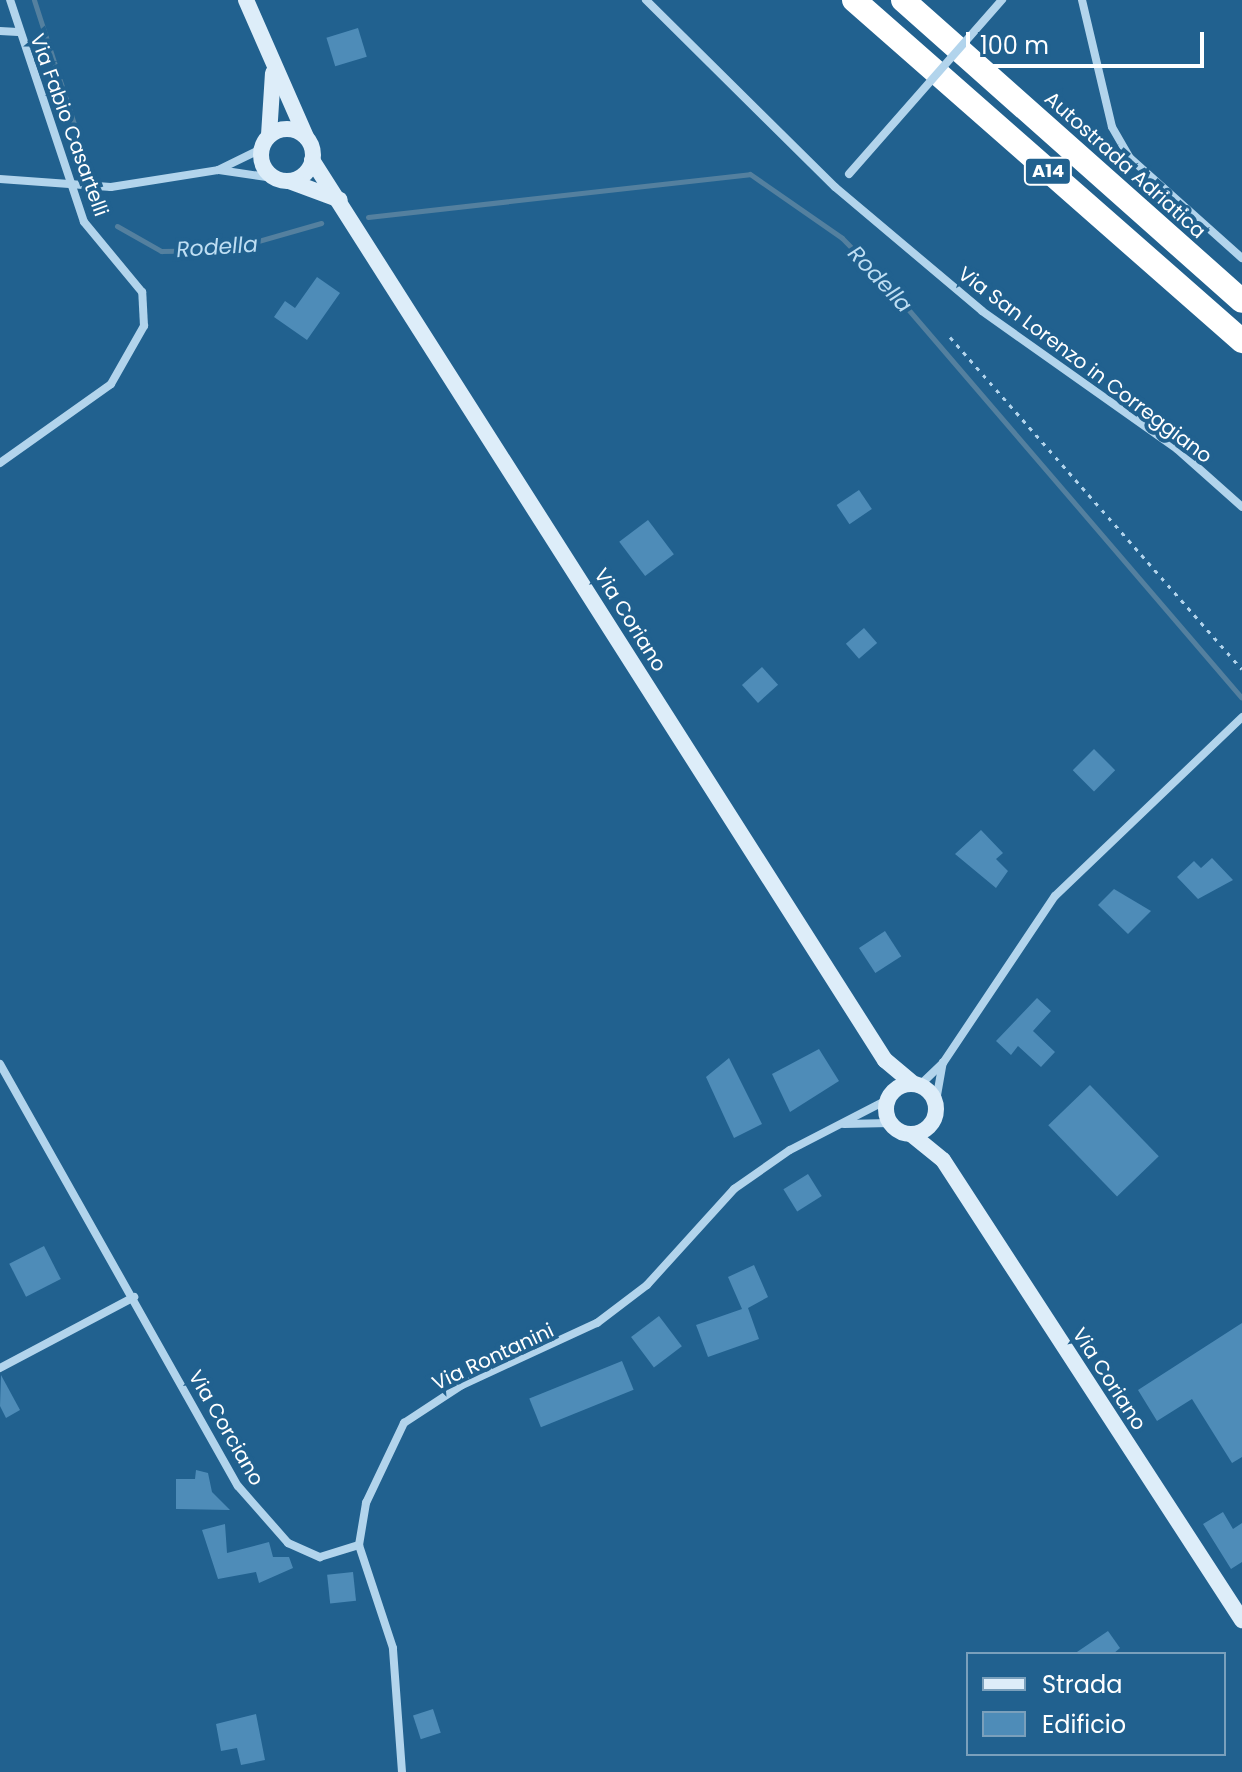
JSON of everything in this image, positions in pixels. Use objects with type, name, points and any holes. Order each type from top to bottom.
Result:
[{"type":"highway","name":"A14","points":[[854,0],[1242,341]]},
{"type":"highway","name":"Autostrada Adriatica","points":[[903,0],[1242,301]]},
{"type":"main road","points":[[246,0],[273,71],[306,137],[312,160],[281,179]]},
{"type":"main road","points":[[273,71],[265,142],[281,179],[340,200]]},
{"type":"main road","points":[[265,142],[292,129],[306,137]]},
{"type":"main road","name":"Via Coriano","points":[[312,160],[885,1060],[916,1084],[936,1109],[943,1160]]},
{"type":"main road","name":"Via Coriano","points":[[885,1060],[890,1123],[911,1134],[943,1160],[1242,1620]]},
{"type":"main road","points":[[889,1097],[916,1084]]},
{"type":"main road","points":[[911,1134],[936,1109]]},
{"type":"street","name":"Via Fabio Casartelli","points":[[0,463],[111,384],[144,326],[142,292],[84,222],[18,32],[10,0]]},
{"type":"street","name":"Via San Lorenzo in Correggiano","points":[[646,0],[835,187],[982,311],[1177,449],[1242,507]]},
{"type":"street","points":[[835,187],[1002,0]]},
{"type":"street","points":[[1082,0],[1112,127],[1130,158],[1242,258]]},
{"type":"street","points":[[0,31],[18,32]]},
{"type":"street","points":[[218,170],[265,142]]},
{"type":"street","points":[[0,179],[70,186],[218,170],[281,179]]},
{"type":"street","points":[[916,1084],[943,1063],[1055,896],[1242,717]]},
{"type":"street","points":[[936,1109],[943,1063]]},
{"type":"street","name":"Via Corciano","points":[[0,1064],[238,1486],[288,1543],[320,1557],[359,1545]]},
{"type":"street","name":"Via Rontanini","points":[[402,1772],[393,1648],[359,1545],[366,1503],[404,1423],[462,1385],[597,1323],[647,1285],[734,1189],[889,1097]]},
{"type":"street","points":[[839,1124],[890,1123]]},
{"type":"street","points":[[0,1368],[134,1297]]},
{"type":"path","points":[[950,337],[1242,669]]},
{"type":"building","points":[[358,28],[367,57],[335,66],[326,38]]},
{"type":"building","points":[[317,277],[340,293],[307,340],[274,317],[285,301],[295,308]]},
{"type":"building","points":[[859,490],[872,509],[849,524],[837,505]]},
{"type":"building","points":[[648,520],[674,554],[645,576],[619,542]]},
{"type":"building","points":[[864,628],[877,643],[859,659],[846,644]]},
{"type":"building","points":[[762,667],[778,685],[758,703],[742,685]]},
{"type":"building","points":[[1094,749],[1115,770],[1094,791],[1073,770]]},
{"type":"building","points":[[981,830],[1003,853],[996,859],[1008,871],[996,888],[955,854]]},
{"type":"building","points":[[1212,858],[1233,880],[1198,899],[1177,877],[1194,861],[1201,868]]},
{"type":"building","points":[[1114,889],[1151,911],[1128,934],[1098,905]]},
{"type":"building","points":[[885,931],[901,956],[875,973],[859,948]]},
{"type":"building","points":[[1037,998],[1051,1011],[1033,1031],[1055,1052],[1041,1067],[1018,1046],[1011,1055],[996,1041]]},
{"type":"building","points":[[819,1049],[839,1081],[790,1112],[772,1074]]},
{"type":"building","points":[[729,1058],[762,1124],[734,1138],[706,1077]]},
{"type":"building","points":[[1090,1085],[1159,1156],[1117,1197],[1048,1125]]},
{"type":"building","points":[[808,1174],[822,1196],[797,1211],[783,1189]]},
{"type":"building","points":[[44,1246],[61,1279],[26,1297],[9,1264]]},
{"type":"building","points":[[754,1265],[768,1297],[748,1308],[759,1339],[708,1357],[696,1325],[742,1309],[728,1277]]},
{"type":"building","points":[[659,1316],[682,1346],[654,1367],[631,1337]]},
{"type":"building","points":[[1242,1323],[1242,1457],[1232,1463],[1192,1399],[1157,1421],[1138,1390]]},
{"type":"building","points":[[622,1361],[634,1390],[541,1427],[529,1398]]},
{"type":"building","points":[[1,1375],[20,1410],[6,1418],[0,1406]]},
{"type":"building","points":[[196,1470],[208,1473],[212,1492],[230,1510],[176,1509],[176,1479],[195,1479]]},
{"type":"building","points":[[1223,1512],[1233,1529],[1242,1523],[1242,1562],[1231,1569],[1203,1524]]},
{"type":"building","points":[[225,1524],[227,1553],[269,1542],[273,1557],[289,1557],[293,1568],[259,1583],[256,1572],[218,1579],[202,1530]]},
{"type":"building","points":[[353,1572],[356,1601],[330,1604],[327,1575]]},
{"type":"building","points":[[1108,1631],[1120,1648],[1115,1652],[1077,1652]]},
{"type":"building","points":[[433,1709],[441,1733],[421,1739],[413,1715]]},
{"type":"building","points":[[256,1714],[265,1760],[241,1765],[237,1748],[221,1751],[216,1724]]},
{"type":"waterway","name":"Rodella","points":[[34,0],[82,149]]},
{"type":"waterway","name":"Rodella","points":[[368,217],[750,174],[842,238],[883,280],[1241,697]]},
{"type":"waterway","name":"Rodella","points":[[117,226],[161,251],[227,250],[321,223]]}]
